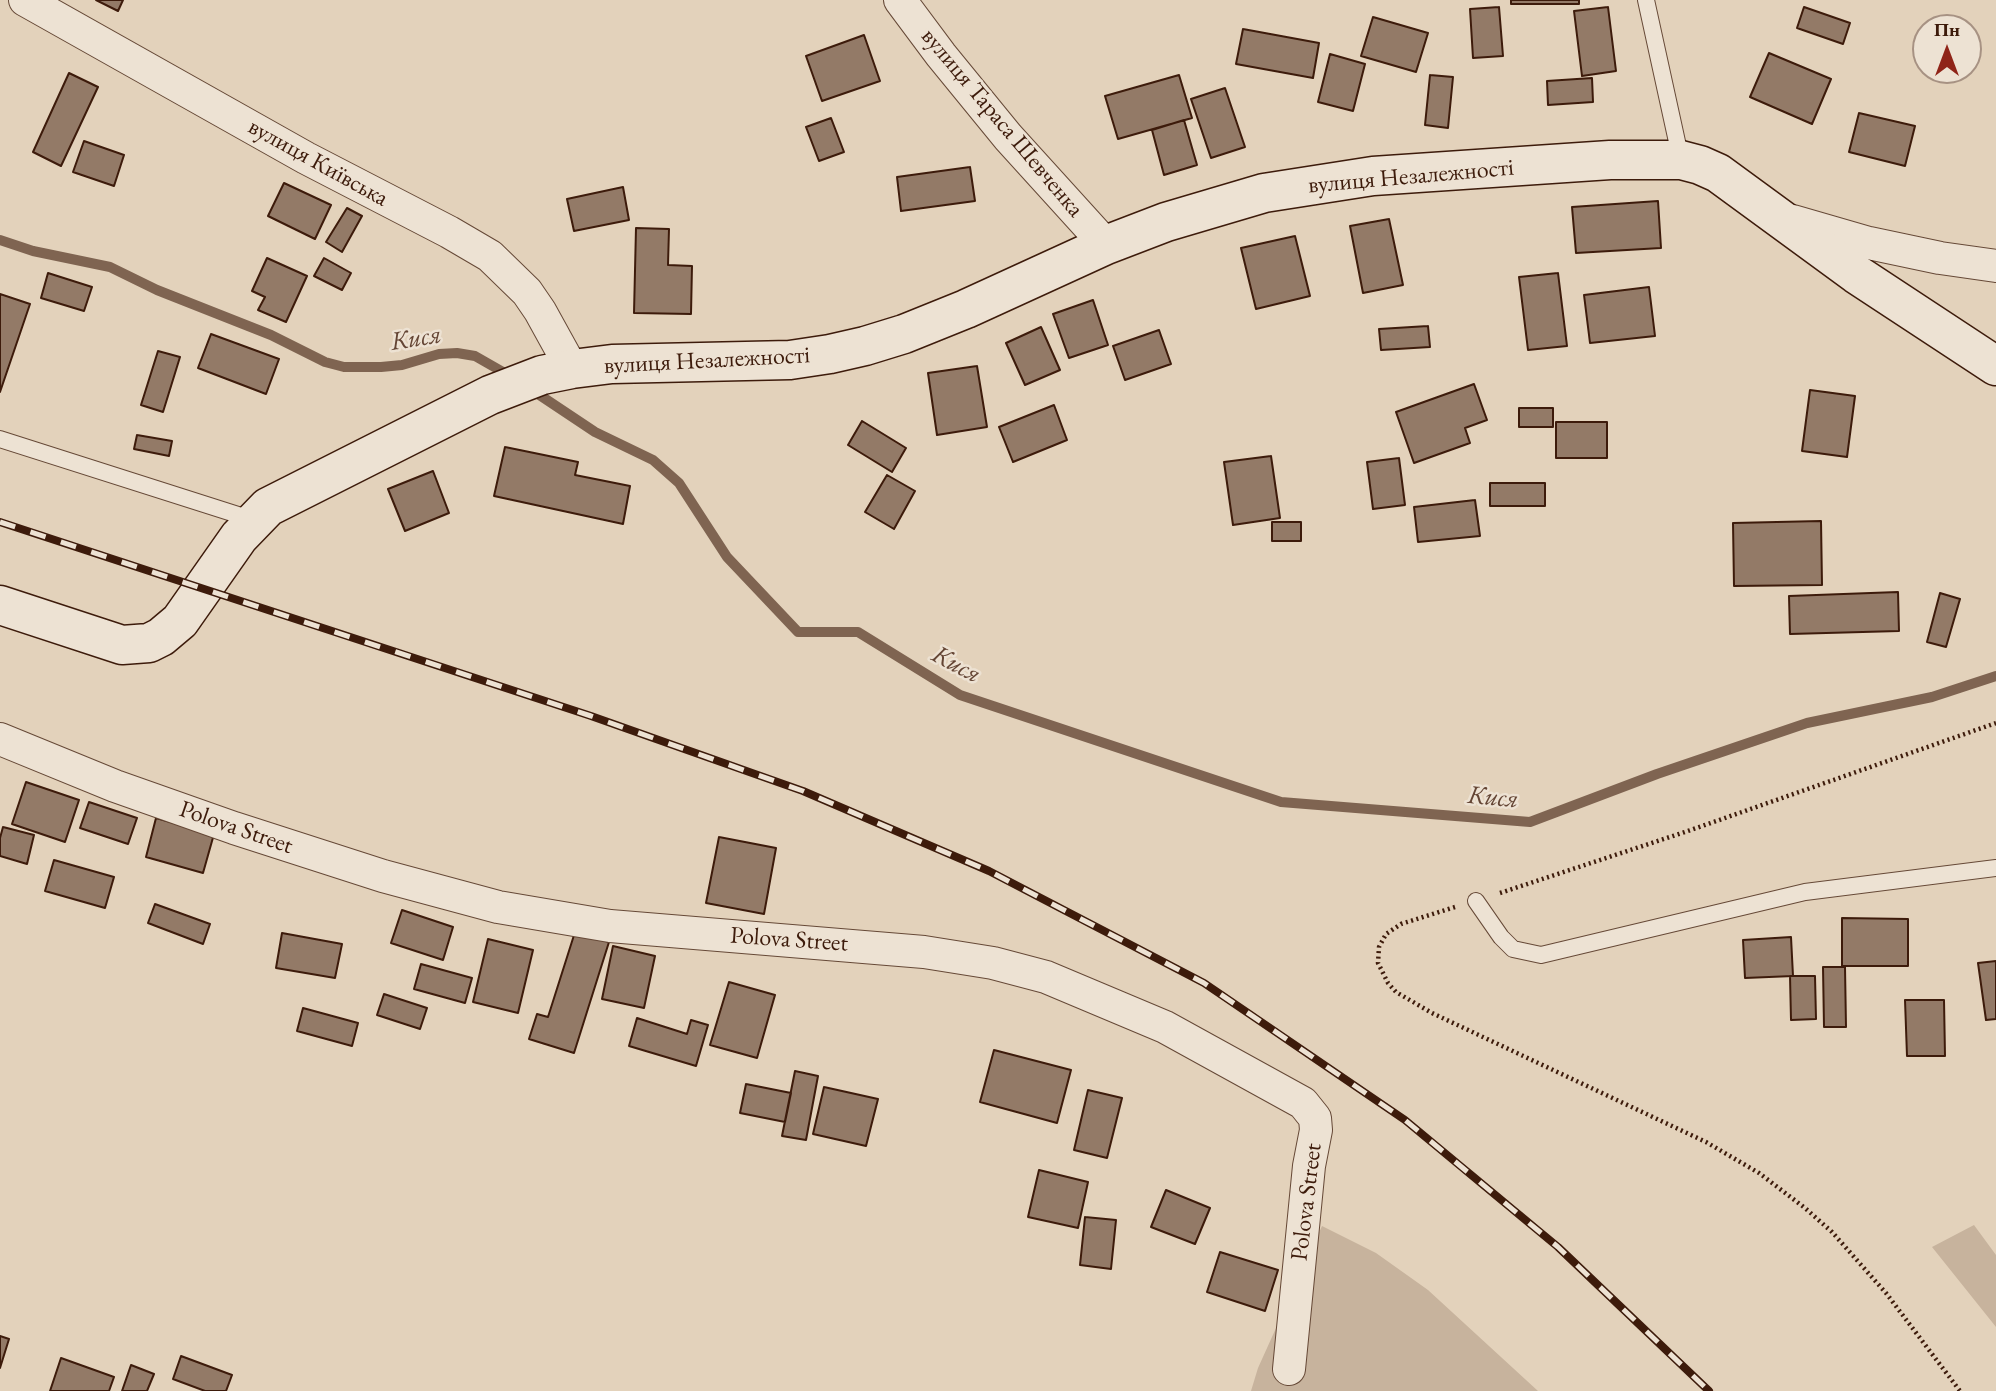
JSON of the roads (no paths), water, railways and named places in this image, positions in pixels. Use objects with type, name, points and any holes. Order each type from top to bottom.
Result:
[{"type":"street","name":"вулиця Київська","points":[[25,0],[306,158],[490,256],[527,292],[540,311],[557,372]]},
{"type":"street","name":"вулиця Тараса Шевченка","points":[[900,0],[1008,137],[1106,245]]},
{"type":"street","name":"вулиця Незалежності","points":[[254,520],[268,508],[489,395],[557,372],[612,364],[746,363],[830,355],[904,334],[966,309],[1106,245],[1166,222],[1264,193],[1373,176],[1610,160],[1681,160],[1700,164],[1718,173],[1856,274],[1996,366]]},
{"type":"street","points":[[1777,217],[1905,251],[1996,266]]},
{"type":"street","points":[[0,605],[122,645],[149,643],[180,621],[254,520]]},
{"type":"street","name":"Polova Street","points":[[0,739],[115,786],[234,828],[383,876],[498,907],[610,926],[885,948],[993,963],[1046,977],[1165,1027],[1303,1103],[1315,1118],[1316,1130],[1309,1166],[1289,1369]]},
{"type":"lane","points":[[1646,0],[1681,160]]},
{"type":"lane","points":[[0,439],[254,520]]},
{"type":"lane","points":[[1476,901],[1501,937],[1513,948],[1541,955],[1805,892],[1996,868]]},
{"type":"waterway","name":"Кися","points":[[0,240],[33,251],[110,267],[157,290],[271,335],[325,362],[344,367],[381,367],[402,365],[439,354],[457,353],[475,356],[510,376]]},
{"type":"waterway","name":"Кися","points":[[532,390],[595,432],[653,460],[679,483],[727,557],[798,632],[858,632],[960,695],[1281,802],[1530,822],[1657,774],[1807,723],[1932,697],[1996,676]]},
{"type":"railway","points":[[0,522],[591,716],[803,791],[989,871],[1204,983],[1405,1120],[1558,1247],[1709,1391]]}]
